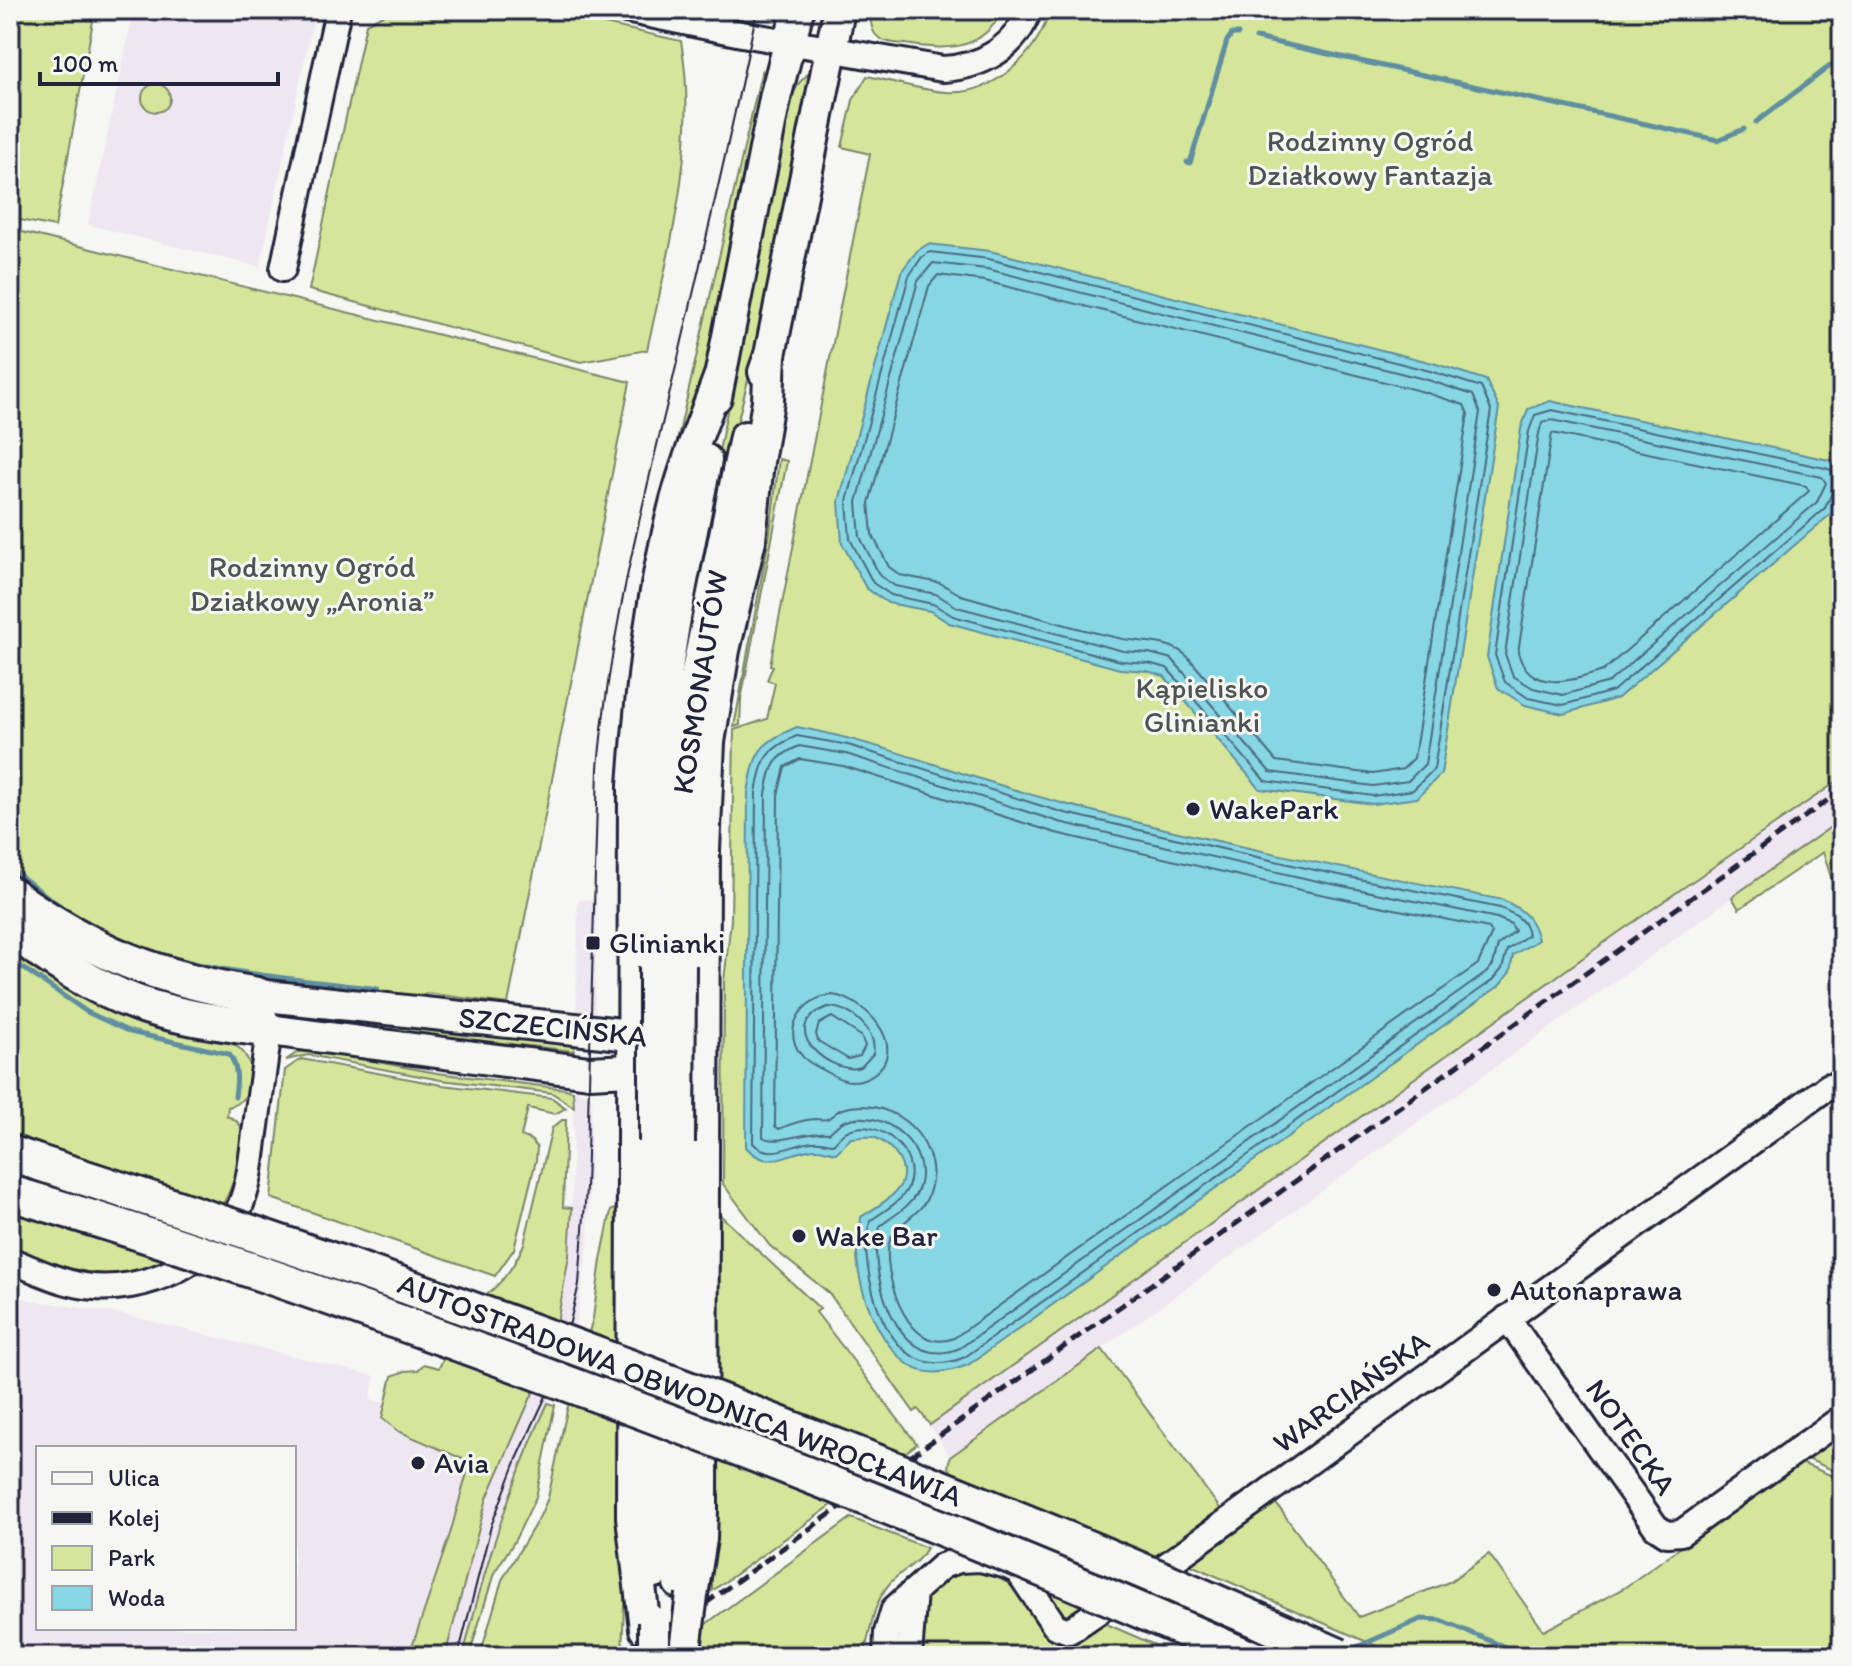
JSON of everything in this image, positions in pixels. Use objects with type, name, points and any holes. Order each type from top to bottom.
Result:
[{"type":"highway","points":[[10,894],[77,939],[128,963],[190,982],[257,995]]},
{"type":"highway","points":[[10,929],[77,974],[136,1003],[187,1017],[269,1030]]},
{"type":"highway","name":"AUTOSTRADOWA OBWODNICA WROCŁAWIA","points":[[10,1153],[229,1224],[639,1369],[1011,1515],[1339,1656]]},
{"type":"highway","name":"AUTOSTRADOWA OBWODNICA WROCŁAWIA","points":[[10,1193],[332,1298],[638,1409],[1000,1551],[1245,1656]]},
{"type":"main road","name":"KOSMONAUTÓW","points":[[668,966],[655,807],[667,667],[709,448],[719,378],[776,94],[798,10]]},
{"type":"main road","name":"KOSMONAUTÓW","points":[[666,1646],[668,966],[691,701],[738,465],[752,407],[770,355],[839,10]]},
{"type":"main road","points":[[686,1600],[701,1539],[702,1509],[704,850],[709,742],[724,650],[750,540],[768,401],[770,355]]},
{"type":"main road","points":[[666,1646],[632,1517],[634,785],[642,681],[673,509],[719,378]]},
{"type":"main road","name":"SZCZECIŃSKA","points":[[257,995],[663,1039],[703,1057]]},
{"type":"main road","name":"SZCZECIŃSKA","points":[[269,1030],[589,1072],[665,1068],[703,1057]]},
{"type":"main road","points":[[589,1072],[632,1113]]},
{"type":"main road","name":"KOSMONAUTÓW","points":[[666,1646],[686,1600],[667,1142]]},
{"type":"street","points":[[283,269],[338,10]]},
{"type":"street","points":[[626,10],[943,69],[965,68],[985,60],[1021,30],[1029,10]]},
{"type":"street","points":[[10,1260],[85,1286],[139,1284],[175,1271],[200,1255],[217,1239],[241,1205],[249,1177],[269,1030],[257,995]]},
{"type":"street","points":[[269,1030],[298,999]]},
{"type":"street","name":"WARCIAŃSKA","points":[[886,1656],[887,1632],[894,1609],[942,1566],[959,1560],[980,1559],[1018,1571],[1055,1626],[1069,1631],[1164,1567],[1829,1086]]},
{"type":"street","name":"NOTECKA","points":[[1507,1318],[1656,1527],[1667,1534],[1681,1533],[1842,1418]]},
{"type":"street","points":[[909,1656],[914,1591]]},
{"type":"shaded area","points":[[134,10],[287,10],[314,16],[260,267],[88,225]]},
{"type":"shaded area","points":[[1842,778],[1842,819],[950,1457],[930,1425],[1612,937]]},
{"type":"shaded area","points":[[597,899],[595,1018],[576,1021],[578,900]]},
{"type":"shaded area","points":[[574,1089],[592,1097],[588,1245],[577,1318],[563,1369],[514,1481],[496,1532],[463,1656],[445,1656],[487,1498],[533,1393],[557,1323],[571,1233]]},
{"type":"shaded area","points":[[10,1297],[121,1314],[375,1376],[370,1399],[479,1429],[450,1534],[409,1656],[10,1656]]},
{"type":"green space","points":[[10,10],[95,10],[55,227],[10,218]]},
{"type":"green space","points":[[392,10],[542,10],[681,41],[686,79],[684,157],[672,235],[647,350],[581,362],[309,290],[366,24]]},
{"type":"green space","points":[[871,10],[1003,10],[994,24],[973,41],[934,47],[881,39],[872,28]]},
{"type":"green space","name":"Kąpielisko Glinianki","points":[[1050,10],[1842,10],[1842,778],[1612,937],[930,1425],[918,1409],[914,1412],[829,1293],[770,1246],[723,1184],[724,981],[731,920],[734,730],[767,719],[775,683],[767,680],[773,666],[770,665],[870,154],[842,147],[853,100],[867,76],[946,92],[981,87],[1012,69],[1024,56],[1035,42]]},
{"type":"green space","points":[[762,69],[764,81],[698,408],[662,507]]},
{"type":"green space","points":[[811,71],[763,321],[726,467],[665,801],[683,629],[790,100],[799,83]]},
{"type":"green space","points":[[156,84],[166,88],[170,98],[166,108],[156,112],[146,108],[142,98],[146,88]]},
{"type":"green space","name":"Rodzinny Ogród Działkowy „Aronia”","points":[[10,229],[630,382],[508,1004],[426,993],[422,998],[238,979],[131,947],[53,904],[10,873]]},
{"type":"green space","points":[[779,459],[787,461],[741,700],[740,725],[734,727],[770,532]]},
{"type":"green space","points":[[1842,819],[1842,912],[1823,852],[1739,909],[1732,897]]},
{"type":"green space","points":[[10,942],[156,1024],[232,1043],[250,1064],[249,1090],[244,1098],[228,1107],[227,1116],[240,1125],[243,1133],[238,1166],[227,1196],[211,1224],[189,1248],[171,1261],[141,1271],[98,1274],[68,1268],[10,1248]]},
{"type":"green space","points":[[312,1019],[471,1036],[534,1036],[575,1041],[574,1051],[315,1022]]},
{"type":"green space","points":[[312,1050],[437,1073],[565,1089],[573,1091],[574,1107],[552,1093],[441,1080],[308,1055],[286,1060],[298,1052]]},
{"type":"green space","points":[[301,1059],[442,1085],[552,1098],[566,1108],[555,1114],[528,1108],[521,1136],[537,1147],[536,1160],[514,1249],[495,1276],[271,1198],[285,1070]]},
{"type":"green space","points":[[566,1120],[563,1207],[572,1208],[569,1256],[557,1323],[486,1295],[508,1272],[524,1244],[552,1128]]},
{"type":"green space","points":[[620,1206],[625,1579],[622,1654],[480,1656],[502,1580],[548,1498],[567,1410],[593,1318],[611,1211]]},
{"type":"green space","points":[[718,1213],[820,1309],[816,1312],[917,1444],[712,1591],[713,1350]]},
{"type":"green space","points":[[1102,1349],[1222,1511],[1075,1616],[1066,1617],[948,1467],[950,1457]]},
{"type":"green space","points":[[445,1355],[535,1388],[487,1498],[445,1656],[409,1656],[450,1534],[470,1462],[398,1431],[382,1418],[392,1376],[418,1370],[424,1364],[439,1368]]},
{"type":"green space","points":[[548,1403],[555,1405],[536,1497],[514,1542],[494,1573],[469,1656],[463,1656],[499,1527]]},
{"type":"green space","points":[[1842,1428],[1842,1474],[1805,1458]]},
{"type":"green space","points":[[1799,1462],[1842,1480],[1842,1656],[1399,1656],[1184,1562],[1272,1498],[1359,1617],[1449,1582],[1489,1554],[1544,1631],[1624,1588]]},
{"type":"green space","points":[[851,1518],[927,1548],[884,1591],[873,1618],[864,1656],[662,1656]]},
{"type":"green space","points":[[975,1570],[990,1574],[1014,1588],[1061,1641],[1041,1656],[922,1656],[921,1624],[927,1598],[944,1579]]},
{"type":"green space","points":[[1102,1622],[1180,1656],[1054,1656]]},
{"type":"water","points":[[928,244],[990,251],[1433,363],[1486,380],[1499,408],[1441,774],[1417,798],[1373,804],[1260,789],[1164,676],[1120,669],[949,623],[930,611],[888,603],[866,588],[842,543],[839,501],[901,272],[917,251]]},
{"type":"water","points":[[1550,401],[1829,460],[1838,466],[1842,487],[1833,512],[1618,698],[1563,714],[1525,705],[1498,688],[1487,657],[1521,429],[1528,409]]},
{"type":"water","points":[[797,727],[865,743],[1031,795],[1119,818],[1503,900],[1526,915],[1538,940],[1513,955],[1510,972],[1499,986],[968,1365],[946,1371],[916,1369],[898,1355],[878,1328],[865,1296],[858,1263],[861,1217],[898,1189],[903,1170],[898,1157],[882,1142],[870,1137],[851,1138],[836,1153],[817,1149],[771,1159],[763,1159],[746,1147],[748,793],[760,751],[766,744]]},
{"type":"waterway","points":[[1187,162],[1190,163],[1227,41],[1232,34],[1238,34]]},
{"type":"waterway","points":[[1256,38],[1718,140],[1744,129]]},
{"type":"waterway","points":[[1756,122],[1842,57]]},
{"type":"waterway","points":[[10,868],[91,925],[159,954],[268,976],[378,989]]},
{"type":"waterway","points":[[10,959],[87,1012],[130,1032],[229,1054],[236,1070],[235,1097]]},
{"type":"waterway","points":[[1350,1650],[1421,1619],[1440,1620],[1527,1656]]},
{"type":"tram line","points":[[458,1656],[491,1526],[517,1459],[559,1368],[579,1284],[586,1189],[598,768],[609,674],[636,537],[757,10]]},
{"type":"railway","points":[[632,1656],[1842,790]]},
{"type":"place","name":"WakePark","points":[[1193,809]]},
{"type":"place","name":"Glinianki","points":[[593,943]]},
{"type":"place","name":"Wake Bar","points":[[799,1236]]},
{"type":"place","name":"Autonaprawa","points":[[1494,1290]]},
{"type":"place","name":"Avia","points":[[418,1463]]},
{"type":"park label","name":"Rodzinny Ogród Działkowy Fantazja","points":[[1370,158]]}]
